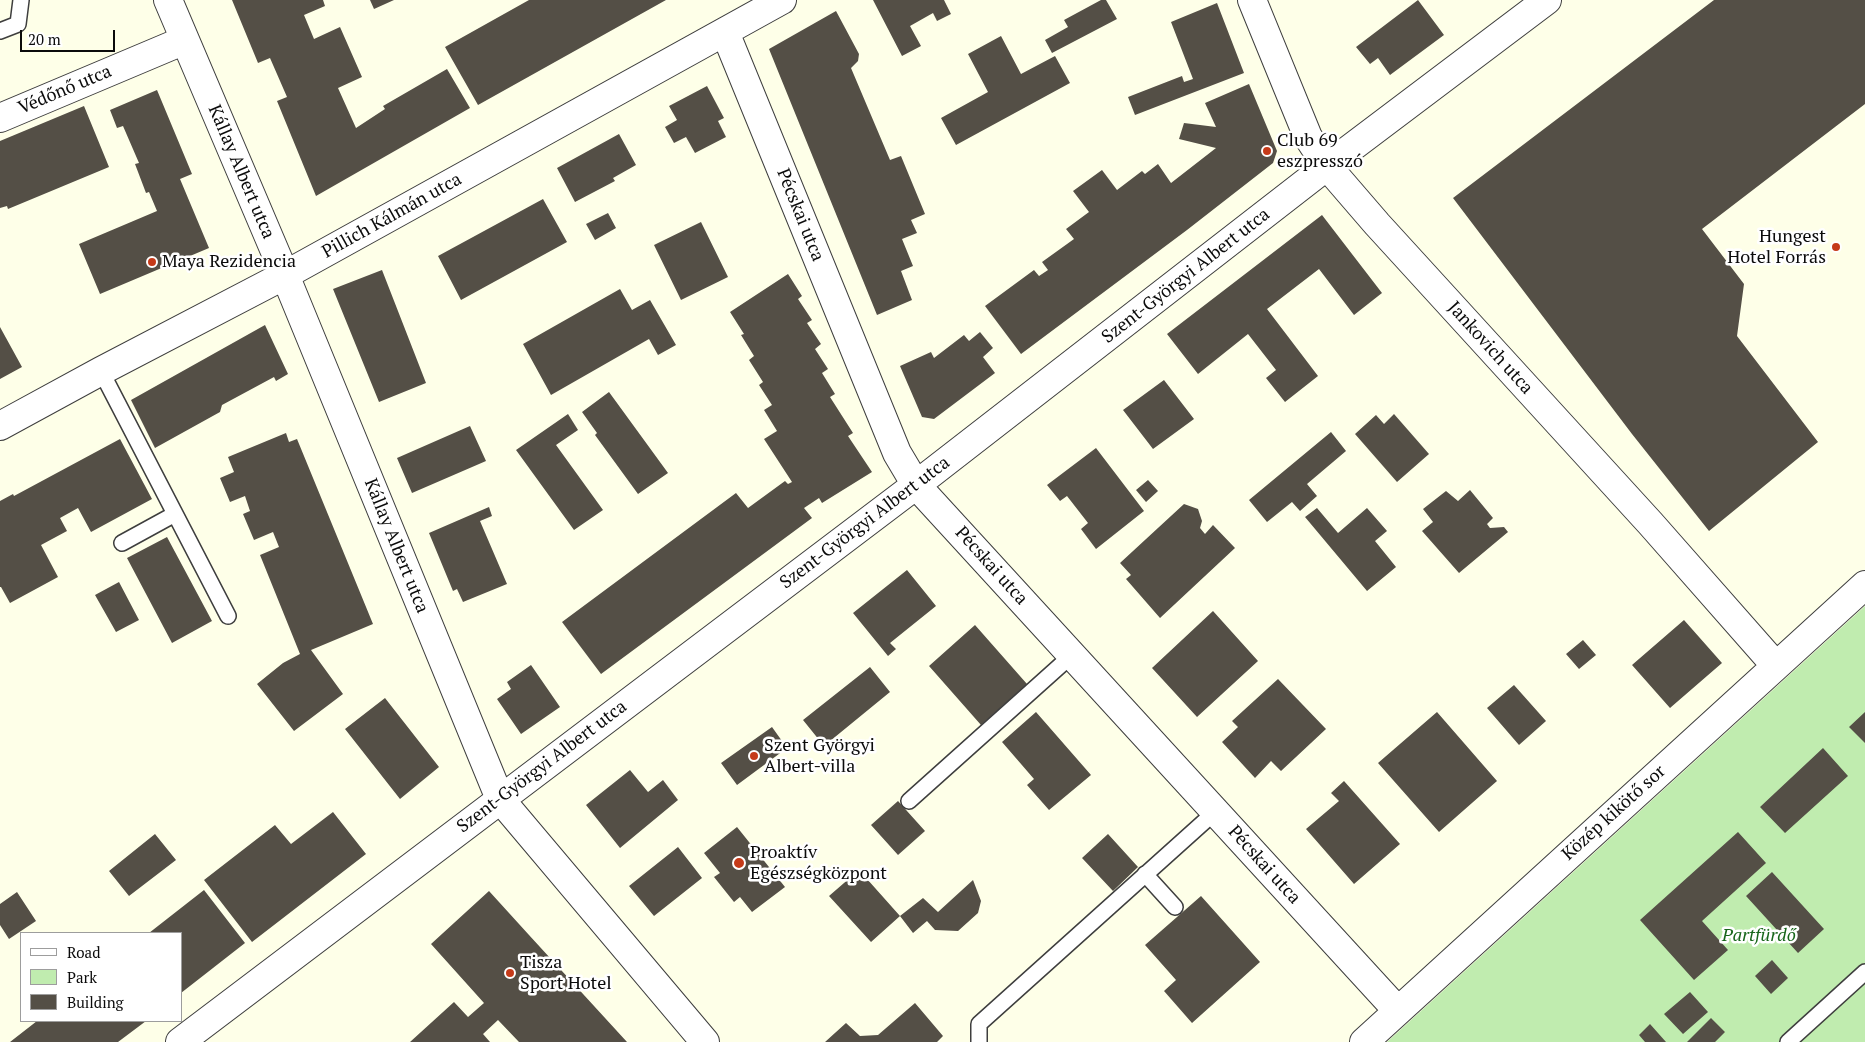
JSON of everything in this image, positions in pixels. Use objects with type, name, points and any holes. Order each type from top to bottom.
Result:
[{"type":"street","name":"Kállay Albert utca","points":[[168,0],[285,275],[500,799],[705,1042]]},
{"type":"street","name":"Pillich Kálmán utca","points":[[0,426],[285,275],[782,0]]},
{"type":"street","name":"Jankovich utca","points":[[1252,0],[1308,137],[1328,166],[1377,224],[1651,524],[1776,666]]},
{"type":"street","name":"Szent-Györgyi Albert utca","points":[[180,1042],[916,485],[1328,166],[1548,0]]},
{"type":"street","name":"Pécskai utca","points":[[725,32],[897,453],[916,485],[1398,1011]]},
{"type":"street","name":"Védőnő utca","points":[[0,118],[184,40]]},
{"type":"street","name":"Közép kikötő sor","points":[[1364,1042],[1865,585]]},
{"type":"lane","points":[[0,32],[18,24],[21,0]]},
{"type":"lane","points":[[101,371],[228,616]]},
{"type":"lane","points":[[122,544],[176,514]]},
{"type":"lane","points":[[909,801],[1072,655]]},
{"type":"lane","points":[[979,1042],[979,1024],[1215,812]]},
{"type":"lane","points":[[1145,874],[1175,907]]},
{"type":"lane","points":[[1788,1042],[1865,972]]},
{"type":"green space","name":"Partfürdő","points":[[1865,606],[1865,1042],[1387,1042]]},
{"type":"building","points":[[232,0],[323,0],[325,6],[304,15],[314,39],[340,27],[362,77],[338,88],[356,128],[385,109],[383,106],[447,69],[470,108],[316,196],[277,101],[287,97],[270,58],[258,63]]},
{"type":"building","points":[[370,0],[394,0],[374,9]]},
{"type":"building","points":[[529,0],[666,0],[478,105],[445,47]]},
{"type":"building","points":[[873,0],[944,0],[951,14],[937,21],[933,13],[910,26],[921,46],[902,56]]},
{"type":"building","points":[[1101,0],[1106,0],[1117,19],[1052,53],[1045,40],[1068,27],[1064,20]]},
{"type":"building","points":[[1418,0],[1444,35],[1390,75],[1378,58],[1370,64],[1356,47]]},
{"type":"building","points":[[1714,0],[1865,0],[1865,104],[1702,229],[1744,284],[1737,336],[1818,442],[1709,531],[1632,434],[1453,198]]},
{"type":"building","points":[[1217,3],[1244,73],[1135,115],[1128,97],[1182,76],[1184,82],[1193,79],[1171,22]]},
{"type":"building","points":[[836,11],[859,54],[858,61],[851,68],[890,160],[901,156],[925,214],[911,220],[917,233],[902,239],[913,266],[901,271],[912,300],[877,315],[769,49]]},
{"type":"building","points":[[1001,36],[1021,74],[1055,56],[1070,83],[956,145],[941,118],[988,92],[968,54]]},
{"type":"building","points":[[1249,84],[1277,151],[1273,163],[1021,354],[985,306],[1034,270],[1039,276],[1048,270],[1042,262],[1074,239],[1066,229],[1089,212],[1073,191],[1102,170],[1117,190],[1142,171],[1145,174],[1158,164],[1171,183],[1216,148],[1179,139],[1184,123],[1216,127],[1205,103]]},
{"type":"building","points":[[707,86],[724,118],[718,121],[726,137],[695,153],[686,137],[674,143],[665,127],[677,120],[669,106]]},
{"type":"building","points":[[157,90],[192,174],[180,179],[209,248],[100,294],[79,244],[157,211],[149,192],[146,193],[135,164],[139,163],[123,126],[117,128],[110,110]]},
{"type":"building","points":[[84,106],[109,167],[8,209],[7,206],[0,208],[0,141]]},
{"type":"building","points":[[619,134],[636,165],[613,178],[615,181],[575,202],[557,168]]},
{"type":"building","points":[[543,199],[567,242],[461,300],[438,256]]},
{"type":"building","points":[[608,213],[616,228],[595,240],[586,224]]},
{"type":"building","points":[[1322,215],[1382,293],[1354,315],[1319,269],[1267,309],[1318,376],[1285,402],[1266,378],[1276,370],[1248,334],[1198,374],[1167,334]]},
{"type":"building","points":[[701,222],[728,277],[681,300],[654,245]]},
{"type":"building","points":[[382,270],[426,383],[379,402],[333,289]]},
{"type":"building","points":[[788,274],[802,296],[798,299],[812,320],[807,323],[821,344],[815,349],[828,369],[822,373],[835,394],[830,397],[853,433],[848,436],[872,472],[822,503],[819,498],[804,508],[812,518],[601,674],[562,622],[736,493],[748,508],[785,481],[788,484],[792,482],[764,439],[777,431],[764,410],[772,405],[759,385],[763,382],[749,360],[754,356],[741,335],[744,334],[730,312]]},
{"type":"building","points":[[620,289],[632,310],[650,300],[676,345],[658,355],[649,339],[551,395],[523,344]]},
{"type":"building","points":[[265,325],[288,374],[276,381],[274,377],[222,405],[220,412],[155,448],[131,400]]},
{"type":"building","points":[[0,327],[22,367],[0,379]]},
{"type":"building","points":[[980,332],[993,348],[983,357],[995,373],[934,419],[922,417],[900,366],[931,352],[934,358],[964,335],[969,341]]},
{"type":"building","points":[[1164,380],[1194,419],[1153,449],[1123,410]]},
{"type":"building","points":[[609,392],[668,473],[638,494],[595,435],[597,433],[582,412]]},
{"type":"building","points":[[568,414],[578,430],[556,445],[603,510],[574,530],[516,450]]},
{"type":"building","points":[[1394,414],[1429,454],[1397,482],[1355,434],[1376,415],[1384,424]]},
{"type":"building","points":[[470,426],[486,461],[412,493],[397,458]]},
{"type":"building","points":[[1331,432],[1346,451],[1307,484],[1317,496],[1300,511],[1292,502],[1267,522],[1249,500]]},
{"type":"building","points":[[286,433],[289,442],[297,439],[373,624],[311,650],[343,694],[294,731],[257,684],[283,663],[300,654],[260,555],[279,547],[273,532],[254,540],[243,514],[250,511],[245,496],[230,502],[220,478],[234,472],[228,457]]},
{"type":"building","points":[[120,439],[152,499],[91,532],[78,508],[60,518],[67,531],[41,545],[58,577],[10,603],[0,587],[0,501],[13,494],[14,496]]},
{"type":"building","points":[[1096,448],[1144,511],[1096,549],[1081,529],[1088,523],[1067,496],[1060,501],[1047,485]]},
{"type":"building","points":[[1148,480],[1158,491],[1146,502],[1136,490]]},
{"type":"building","points":[[1470,490],[1493,518],[1487,524],[1490,528],[1504,527],[1508,532],[1459,573],[1422,531],[1433,522],[1423,509],[1446,491],[1458,501]]},
{"type":"building","points":[[1184,504],[1198,509],[1202,521],[1200,528],[1205,534],[1213,525],[1235,548],[1160,618],[1126,579],[1131,575],[1120,563]]},
{"type":"building","points":[[489,507],[492,516],[480,521],[507,584],[463,602],[457,589],[453,591],[429,533]]},
{"type":"building","points":[[1317,508],[1338,533],[1367,508],[1387,531],[1375,541],[1396,567],[1367,591],[1305,517]]},
{"type":"building","points":[[167,537],[212,621],[172,643],[127,558]]},
{"type":"building","points":[[907,570],[936,606],[890,643],[896,649],[888,656],[853,613]]},
{"type":"building","points":[[119,582],[139,620],[116,632],[95,595]]},
{"type":"building","points":[[1213,611],[1258,661],[1197,717],[1152,668]]},
{"type":"building","points":[[1684,620],[1722,663],[1670,708],[1632,665]]},
{"type":"building","points":[[975,625],[1027,684],[981,725],[929,666]]},
{"type":"building","points":[[1583,640],[1596,655],[1579,669],[1566,654]]},
{"type":"building","points":[[531,665],[560,707],[521,734],[497,699],[511,689],[507,682]]},
{"type":"building","points":[[870,667],[890,692],[824,746],[803,720]]},
{"type":"building","points":[[1278,679],[1326,729],[1281,771],[1271,761],[1255,778],[1222,742],[1238,727],[1232,721]]},
{"type":"building","points":[[1514,685],[1546,721],[1519,745],[1487,708]]},
{"type":"building","points":[[385,698],[439,767],[400,799],[345,729]]},
{"type":"building","points":[[1036,712],[1091,775],[1049,810],[1027,785],[1034,779],[1002,742]]},
{"type":"building","points":[[1437,712],[1497,781],[1439,832],[1378,763]]},
{"type":"building","points":[[1865,712],[1865,743],[1849,727]]},
{"type":"building","name":"Szent Györgyi Albert-villa","points":[[772,727],[787,748],[737,785],[721,763]]},
{"type":"building","points":[[1823,748],[1848,776],[1785,833],[1760,807]]},
{"type":"building","points":[[630,770],[648,792],[663,780],[678,800],[620,848],[586,805]]},
{"type":"building","points":[[1344,781],[1400,844],[1354,884],[1306,829],[1339,801],[1331,793]]},
{"type":"building","points":[[898,801],[925,831],[898,855],[871,825]]},
{"type":"building","points":[[333,812],[366,854],[252,942],[204,880],[275,825],[291,844]]},
{"type":"building","name":"Proaktív Egészségközpont","points":[[737,827],[785,887],[752,912],[740,897],[734,902],[714,877],[720,873],[704,853]]},
{"type":"building","points":[[1738,832],[1766,863],[1702,921],[1728,950],[1694,980],[1640,920]]},
{"type":"building","points":[[155,834],[176,860],[129,896],[109,871]]},
{"type":"building","points":[[1108,834],[1138,867],[1113,891],[1082,858]]},
{"type":"building","points":[[678,847],[702,878],[654,916],[629,886]]},
{"type":"building","points":[[859,870],[900,916],[871,942],[829,896]]},
{"type":"building","points":[[1772,872],[1824,929],[1798,953],[1746,896]]},
{"type":"building","points":[[973,880],[981,901],[978,913],[958,931],[935,930],[927,921],[913,933],[900,916],[923,898],[938,912]]},
{"type":"building","points":[[204,890],[245,943],[182,992],[182,932],[150,932]]},
{"type":"building","name":"Tisza Sport Hotel","points":[[489,891],[627,1042],[519,1042],[498,1020],[483,1034],[490,1042],[410,1042],[454,1002],[468,1017],[484,1003],[431,944]]},
{"type":"building","points":[[17,892],[36,921],[9,939],[0,925],[0,904]]},
{"type":"building","points":[[1201,896],[1260,962],[1192,1023],[1164,991],[1176,980],[1145,945]]},
{"type":"building","points":[[1772,960],[1788,978],[1771,994],[1755,976]]},
{"type":"building","points":[[1690,992],[1708,1012],[1683,1034],[1664,1014]]},
{"type":"building","points":[[915,1003],[943,1036],[937,1042],[825,1042],[846,1023],[860,1036],[878,1035]]},
{"type":"building","points":[[1711,1018],[1725,1032],[1715,1042],[1687,1042]]},
{"type":"building","points":[[36,1022],[145,1022],[118,1042],[10,1042]]},
{"type":"building","points":[[1650,1024],[1666,1042],[1645,1042],[1639,1035]]},
{"type":"place","name":"Club 69 eszpresszó","points":[[1267,151]]},
{"type":"place","name":"Hungest Hotel Forrás","points":[[1836,247]]},
{"type":"place","name":"Maya Rezidencia","points":[[152,262]]},
{"type":"place","name":"Szent Györgyi Albert-villa","points":[[754,756]]},
{"type":"place","name":"Proaktív Egészségközpont","points":[[739,863]]},
{"type":"place","name":"Tisza Sport Hotel","points":[[510,973]]}]
